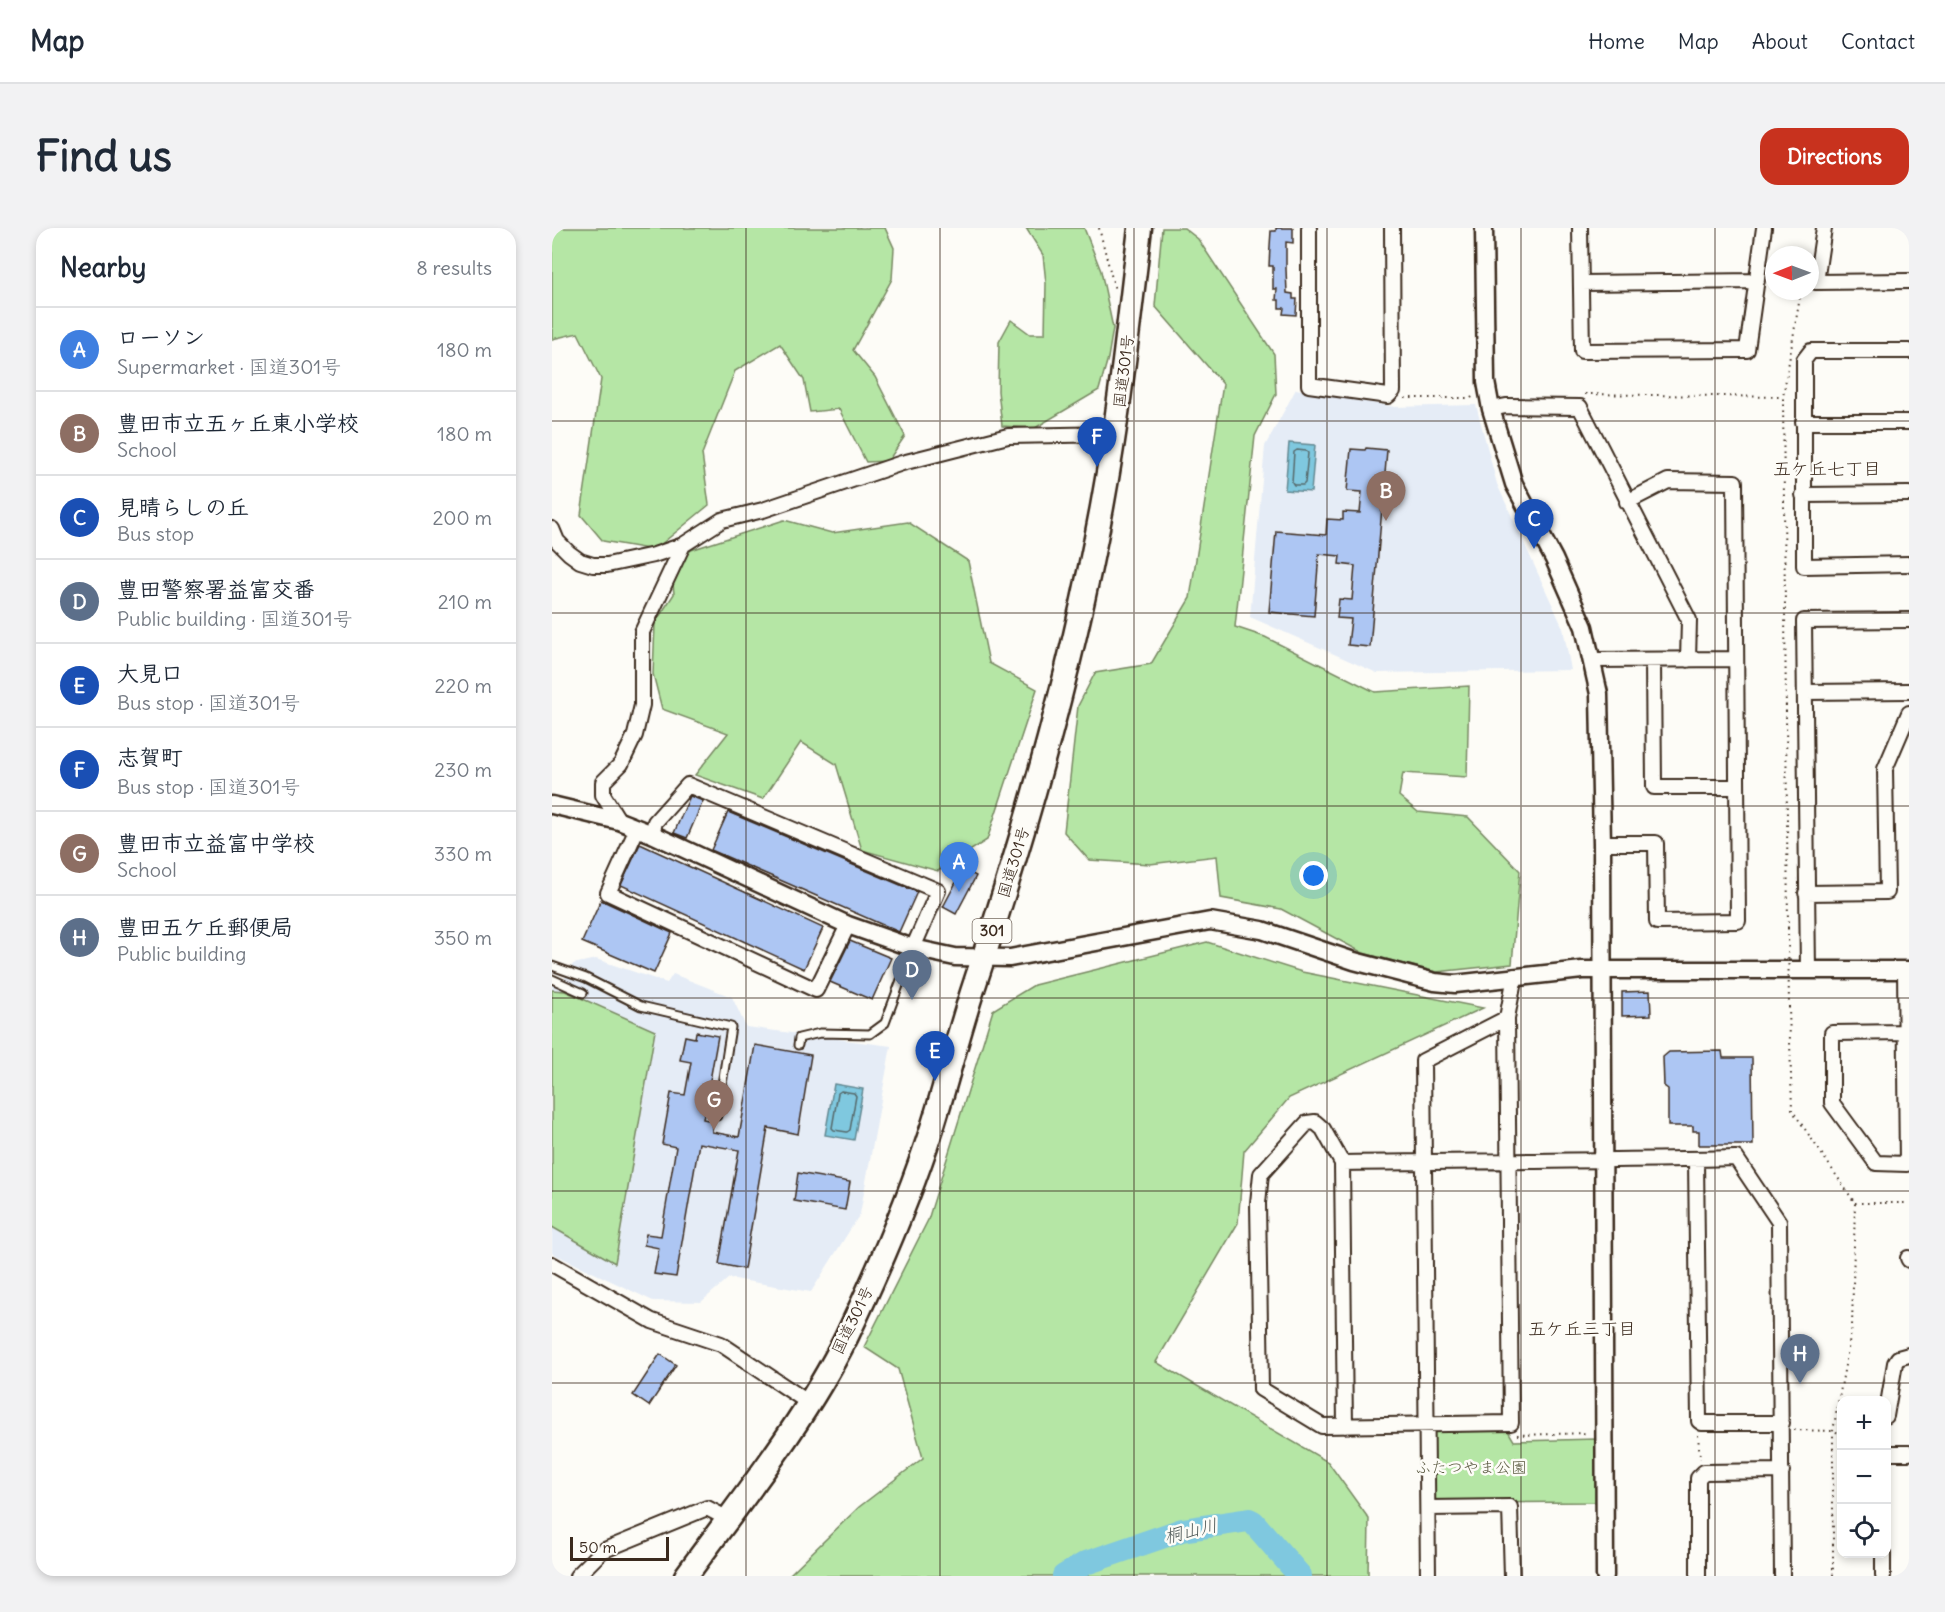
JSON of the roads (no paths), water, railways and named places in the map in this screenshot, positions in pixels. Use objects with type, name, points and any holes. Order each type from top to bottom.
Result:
[{"type":"highway","name":"国道301号","points":[[686,1576],[809,1403],[846,1337],[900,1215],[931,1130],[1056,711],[1101,512],[1114,434],[1140,228]]},
{"type":"street","points":[[1309,228],[1309,385],[1388,396],[1393,391],[1392,228]]},
{"type":"street","points":[[1484,228],[1486,382],[1491,409],[1514,484],[1554,559],[1584,627],[1599,694],[1602,843],[1605,1576]]},
{"type":"street","points":[[1580,228],[1582,351],[1748,350],[1764,228]]},
{"type":"street","points":[[1824,228],[1816,282],[1909,281]]},
{"type":"street","points":[[1581,283],[1757,281]]},
{"type":"street","points":[[1909,351],[1811,351],[1804,360],[1803,422],[1804,566],[1909,564]]},
{"type":"street","points":[[1491,409],[1506,406],[1580,407],[1689,620],[1688,660]]},
{"type":"street","points":[[1803,422],[1909,422]]},
{"type":"street","points":[[552,529],[557,541],[580,561],[593,565],[614,564],[654,555],[683,545],[722,519],[763,510],[902,463],[1008,436],[1114,434]]},
{"type":"street","points":[[1602,843],[1656,843],[1657,922],[1738,921],[1735,482],[1668,481],[1627,502]]},
{"type":"street","points":[[1803,495],[1909,494]]},
{"type":"street","points":[[619,821],[603,795],[603,782],[621,764],[635,735],[642,705],[642,632],[683,545]]},
{"type":"street","points":[[1808,970],[1804,621],[1909,620]]},
{"type":"street","points":[[1592,660],[1736,659]]},
{"type":"street","points":[[1653,660],[1654,786],[1736,787]]},
{"type":"street","points":[[1805,692],[1909,691]]},
{"type":"street","points":[[1806,893],[1887,892],[1885,769],[1909,713]]},
{"type":"street","points":[[848,925],[816,990],[608,892],[644,831],[688,785],[938,891],[913,948]]},
{"type":"street","points":[[552,805],[619,821],[848,925],[913,948],[955,957],[1010,958],[1210,921],[1262,930],[1354,961],[1436,982],[1455,984],[1515,976],[1602,971],[1907,970],[1907,1164],[1876,1163],[1832,1103],[1832,1033],[1906,1032]]},
{"type":"street","points":[[1345,1426],[1342,1163],[1323,1129],[1315,1122],[1307,1123],[1261,1174],[1258,1203],[1261,1389],[1322,1426],[1345,1426],[1426,1425],[1511,1423],[1507,1018],[1515,976]]},
{"type":"street","points":[[1428,1576],[1424,1061],[1507,1018]]},
{"type":"street","points":[[1342,1163],[1736,1158],[1779,1222],[1782,1576]]},
{"type":"street","points":[[1696,1159],[1699,1421],[1782,1427]]},
{"type":"street","points":[[552,1264],[652,1321],[721,1344],[809,1403]]},
{"type":"street","points":[[1890,1396],[1895,1363],[1898,1358],[1909,1355]]},
{"type":"street","points":[[1891,1453],[1909,1453]]},
{"type":"street","points":[[1698,1576],[1698,1478],[1700,1473],[1782,1471]]},
{"type":"street","points":[[1428,1508],[1510,1507],[1512,1576]]},
{"type":"street","points":[[577,1576],[602,1551],[707,1508],[728,1519]]},
{"type":"street","points":[[1883,1558],[1883,1576]]},
{"type":"lane","points":[[798,1045],[799,1038],[820,1033],[870,1034],[885,1023],[913,948]]},
{"type":"lane","points":[[552,966],[586,978],[641,1006],[731,1027],[717,1116]]},
{"type":"lane","points":[[552,979],[583,993]]},
{"type":"water","points":[[1289,443],[1315,445],[1311,492],[1285,490]]},
{"type":"water","points":[[834,1084],[863,1089],[854,1140],[825,1135]]},
{"type":"waterway","name":"桐山川","points":[[1064,1576],[1086,1563],[1182,1530],[1249,1520],[1300,1576]]},
{"type":"place","name":"志賀町","points":[[1097,467]]},
{"type":"place","name":"豊田市立五ヶ丘東小学校","points":[[1386,521]]},
{"type":"place","name":"見晴らしの丘","points":[[1534,549]]},
{"type":"place","name":"ローソン","points":[[959,892]]},
{"type":"place","name":"豊田警察署益富交番","points":[[912,1000]]},
{"type":"place","name":"大見口","points":[[935,1081]]},
{"type":"place","name":"豊田市立益富中学校","points":[[714,1130]]},
{"type":"place","name":"豊田五ケ丘郵便局","points":[[1800,1384]]},
{"type":"district","name":"五ケ丘七丁目","points":[[1827,469]]},
{"type":"district","name":"五ケ丘三丁目","points":[[1582,1329]]},
{"type":"park label","name":"ふたつやま公園","points":[[1471,1467]]}]
